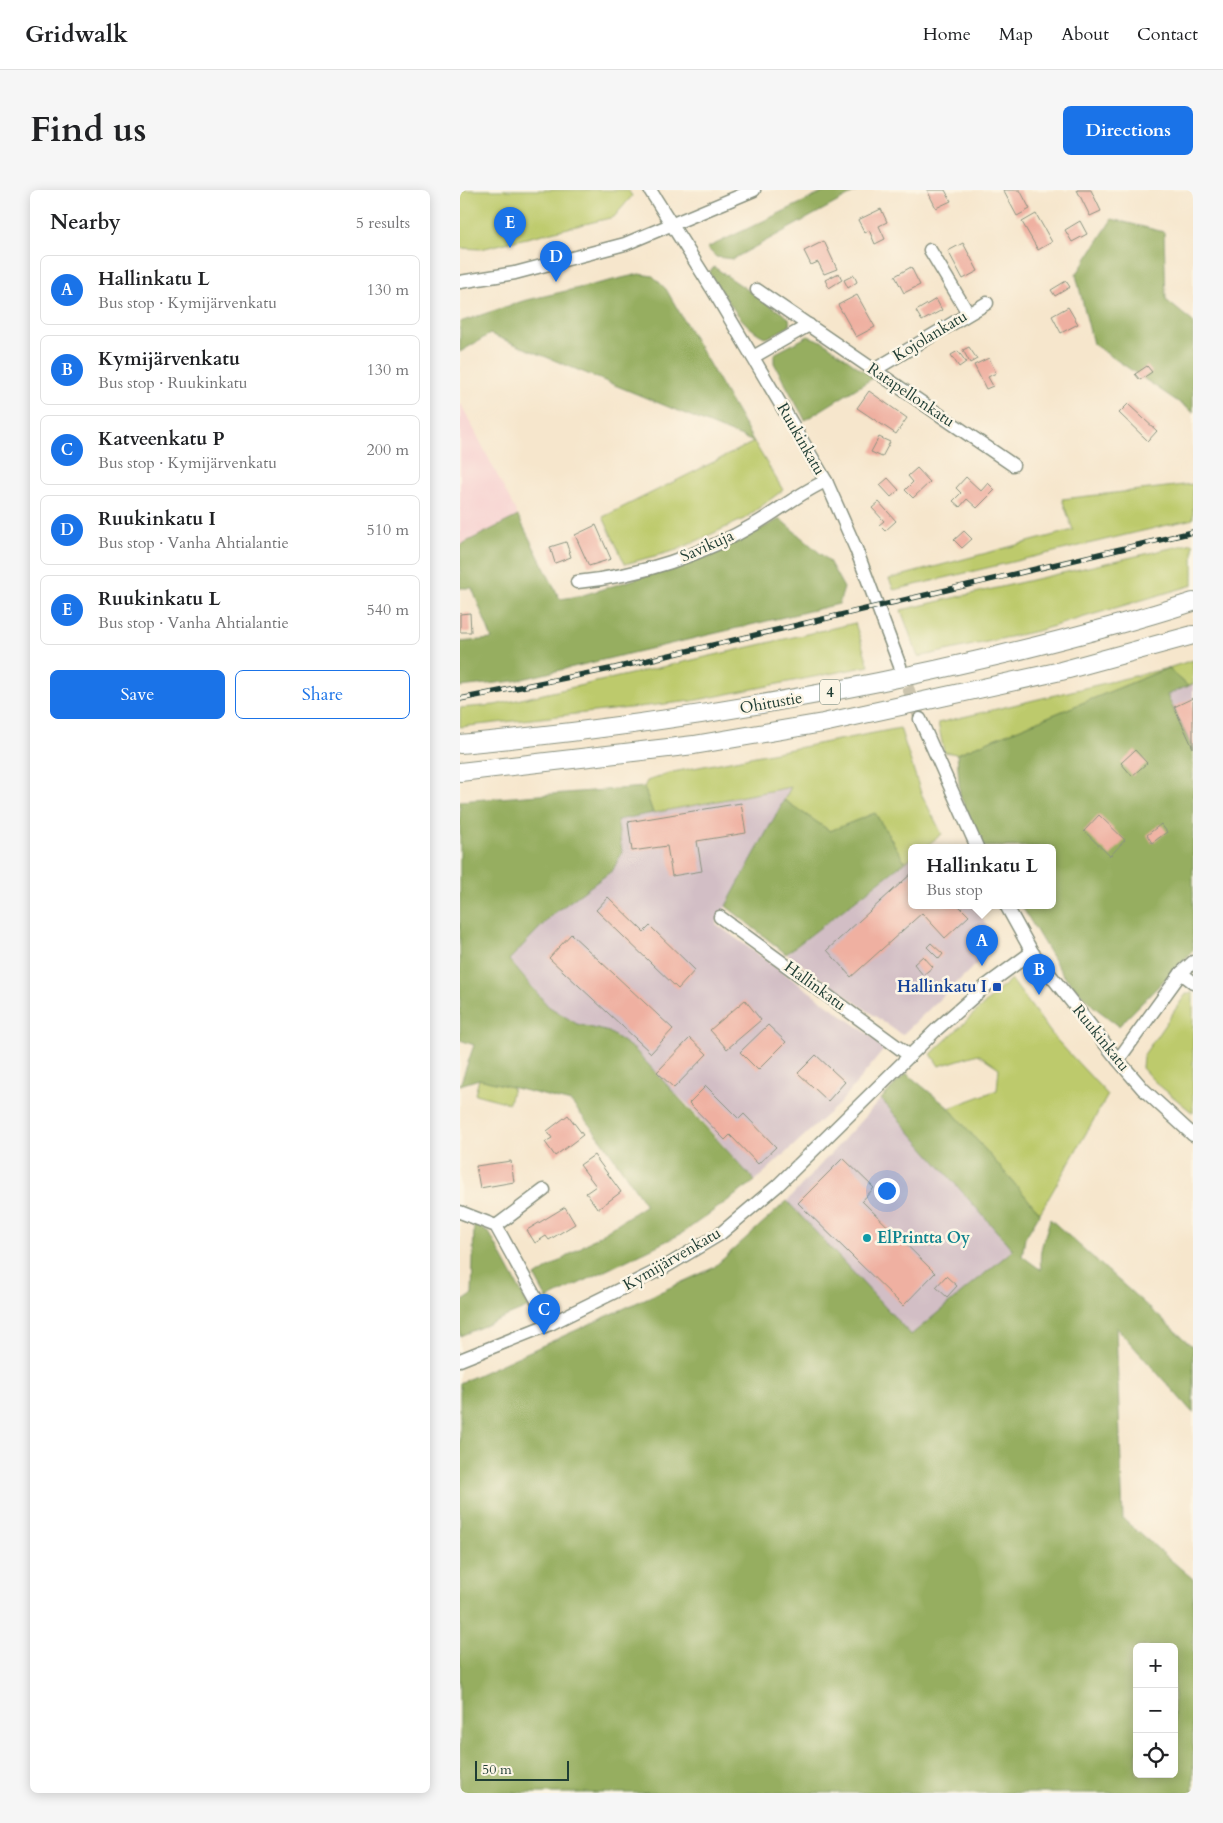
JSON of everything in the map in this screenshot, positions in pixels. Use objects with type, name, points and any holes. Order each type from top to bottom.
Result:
[{"type":"highway","name":"Ohitustie","points":[[460,744],[691,717],[818,695],[929,672],[1051,642],[1193,602]]},
{"type":"highway","name":"Ohitustie","points":[[460,772],[694,746],[823,723],[1061,671],[1193,635]]},
{"type":"street","name":"Ruukinkatu","points":[[650,190],[753,357],[826,482],[856,549],[900,666]]},
{"type":"street","points":[[460,282],[515,273],[625,244],[754,190]]},
{"type":"street","points":[[930,250],[968,314]]},
{"type":"street","name":"Ratapellonkatu","points":[[757,290],[1013,465]]},
{"type":"street","name":"Kojolankatu","points":[[874,370],[987,303]]},
{"type":"street","points":[[753,357],[809,325]]},
{"type":"street","name":"Savikuja","points":[[577,582],[621,576],[681,558],[758,523],[792,499],[826,482]]},
{"type":"street","points":[[920,719],[977,844]]},
{"type":"street","name":"Ruukinkatu","points":[[1008,909],[1032,952],[1118,1060],[1143,1089],[1193,1135]]},
{"type":"street","name":"Hallinkatu","points":[[720,917],[910,1056]]},
{"type":"street","name":"Kymijärvenkatu","points":[[460,1360],[550,1324],[665,1267],[720,1234],[777,1186],[910,1056],[987,986],[1032,952]]},
{"type":"street","points":[[1118,1060],[1181,973],[1193,962]]},
{"type":"street","points":[[1181,973],[1193,982]]},
{"type":"street","points":[[496,1226],[544,1190]]},
{"type":"street","points":[[460,1212],[496,1226],[550,1324]]},
{"type":"shaded area","points":[[460,402],[518,516],[460,545]]},
{"type":"shaded area","points":[[1193,684],[1193,750],[1167,695]]},
{"type":"shaded area","points":[[792,787],[716,924],[886,1047],[840,1103],[755,1181],[688,1105],[609,1032],[577,1024],[548,1006],[509,959],[553,914],[613,870],[622,852],[617,820]]},
{"type":"shaded area","points":[[908,860],[908,909],[978,909],[996,945],[902,1035],[787,954]]},
{"type":"shaded area","points":[[881,1099],[1013,1250],[911,1336],[787,1201]]},
{"type":"green space","points":[[460,190],[628,190],[632,196],[614,217],[481,249],[460,248]]},
{"type":"green space","points":[[828,190],[859,190],[733,259],[716,257],[707,248]]},
{"type":"green space","points":[[1112,219],[1164,232],[1166,300],[1193,322],[1193,412],[1093,344],[1076,275]]},
{"type":"green space","points":[[714,267],[789,318],[790,326],[767,338],[749,327],[734,310],[709,273]]},
{"type":"green space","points":[[639,274],[653,276],[666,289],[754,442],[490,334],[460,352],[460,322],[523,301]]},
{"type":"green space","points":[[808,336],[824,342],[873,378],[805,420],[774,363],[774,354]]},
{"type":"green space","points":[[754,442],[783,490],[744,519],[677,550],[625,564],[603,517]]},
{"type":"green space","points":[[1193,484],[1193,519],[894,590],[889,579],[1073,530],[1062,499]]},
{"type":"green space","points":[[518,516],[560,599],[580,596],[706,557],[780,519],[829,561],[844,588],[839,604],[514,681],[460,687],[460,642],[492,639],[472,588],[460,588],[460,545]]},
{"type":"green space","points":[[1193,543],[1193,585],[1037,631],[918,657],[901,610]]},
{"type":"green space","points":[[855,623],[869,666],[692,701],[460,727],[460,708],[495,705]]},
{"type":"green space","points":[[1193,660],[1193,684],[1188,686],[1168,668]]},
{"type":"green space","points":[[1168,668],[957,754],[944,752],[938,723]]},
{"type":"green space","points":[[1168,668],[1188,686],[1167,695],[1193,750],[1193,951],[1119,1026],[1094,1007],[1063,975],[1023,909],[1056,909],[1056,844],[983,844],[960,796],[957,754]]},
{"type":"green space","points":[[900,728],[921,793],[942,834],[929,844],[908,844],[908,860],[905,862],[875,813],[830,831],[784,800],[791,787],[653,813],[644,787],[647,781],[673,772]]},
{"type":"green space","points":[[644,787],[653,813],[617,820],[622,852],[613,870],[553,914],[509,960],[548,1006],[577,1024],[609,1032],[635,1050],[755,1181],[681,1234],[547,1299],[535,1277],[646,1205],[603,1142],[571,1102],[479,1079],[460,1085],[474,1045],[460,1040],[460,801]]},
{"type":"green space","points":[[784,800],[830,831],[875,813],[905,862],[786,954],[726,906]]},
{"type":"green space","points":[[1011,979],[1054,1037],[1108,1095],[1040,1213],[949,1108],[997,1090],[999,1068],[978,1054],[939,1066],[931,1054]]},
{"type":"green space","points":[[1193,993],[1193,1113],[1155,1082],[1142,1068],[1143,1056],[1186,994]]},
{"type":"green space","points":[[906,1073],[949,1108],[1040,1213],[1025,1238],[1022,1256],[1041,1270],[1041,1249],[1050,1219],[1193,1347],[1193,1413],[1116,1327],[1123,1519],[1193,1579],[1193,1793],[460,1793],[460,1383],[713,1268],[787,1201],[911,1335],[1013,1250],[881,1099]]},
{"type":"green space","points":[[479,1079],[513,1087],[509,1103],[475,1094]]},
{"type":"green space","points":[[474,1223],[490,1234],[529,1307],[460,1336],[460,1303],[472,1295]]},
{"type":"building","points":[[927,190],[945,190],[951,201],[936,208]]},
{"type":"building","points":[[1003,190],[1020,190],[1030,209],[1017,216]]},
{"type":"building","points":[[1077,190],[1091,190],[1101,211],[1090,216]]},
{"type":"building","points":[[881,209],[887,222],[879,226],[885,239],[875,244],[869,230],[865,233],[858,220]]},
{"type":"building","points":[[1036,214],[1052,242],[1038,250],[1022,222]]},
{"type":"building","points":[[1080,221],[1087,234],[1072,242],[1065,230]]},
{"type":"building","points":[[824,241],[837,269],[824,274],[818,262],[811,265],[804,251]]},
{"type":"building","points":[[963,243],[978,271],[963,279],[948,251]]},
{"type":"building","points":[[911,267],[920,285],[904,293],[895,276]]},
{"type":"building","points":[[839,273],[842,280],[829,288],[825,280]]},
{"type":"building","points":[[854,275],[857,282],[848,288],[844,280]]},
{"type":"building","points":[[1066,281],[1070,287],[1055,296],[1051,290]]},
{"type":"building","points":[[857,295],[875,327],[856,337],[838,305]]},
{"type":"building","points":[[936,299],[942,310],[922,321],[916,311]]},
{"type":"building","points":[[1068,307],[1078,324],[1061,333],[1052,316]]},
{"type":"building","points":[[969,347],[977,359],[970,363],[963,350]]},
{"type":"building","points":[[958,351],[966,362],[959,367],[951,355]]},
{"type":"building","points":[[989,358],[996,373],[988,377],[993,386],[986,389],[974,365]]},
{"type":"building","points":[[1147,366],[1152,372],[1140,380],[1135,374]]},
{"type":"building","points":[[869,391],[907,418],[896,434],[857,408]]},
{"type":"building","points":[[1128,404],[1157,431],[1148,441],[1119,413]]},
{"type":"building","points":[[879,437],[890,442],[882,457],[871,452]]},
{"type":"building","points":[[917,468],[930,482],[913,498],[905,490],[913,482],[908,476]]},
{"type":"building","points":[[966,477],[981,491],[988,483],[995,490],[977,508],[967,499],[960,507],[953,501],[961,493],[956,488]]},
{"type":"building","points":[[888,478],[899,490],[891,497],[880,485]]},
{"type":"building","points":[[879,502],[896,521],[885,531],[879,525],[884,521],[872,508]]},
{"type":"building","points":[[596,525],[611,559],[589,566],[575,535]]},
{"type":"building","points":[[964,531],[972,539],[962,548],[954,540]]},
{"type":"building","points":[[566,542],[571,557],[555,563],[550,547]]},
{"type":"building","points":[[470,613],[471,632],[460,632],[460,614]]},
{"type":"building","points":[[1193,698],[1193,748],[1174,707]]},
{"type":"building","points":[[1135,750],[1147,763],[1132,776],[1121,763]]},
{"type":"building","points":[[741,803],[746,833],[697,841],[702,871],[672,876],[667,846],[632,851],[628,822]]},
{"type":"building","points":[[1099,815],[1125,840],[1110,856],[1084,831]]},
{"type":"building","points":[[1161,824],[1167,832],[1152,843],[1147,835]]},
{"type":"building","points":[[908,877],[908,909],[962,909],[969,916],[945,938],[922,913],[851,977],[827,950]]},
{"type":"building","points":[[608,897],[644,932],[650,926],[695,970],[678,989],[596,910]]},
{"type":"building","points":[[571,934],[673,1029],[651,1053],[549,958]]},
{"type":"building","points":[[931,943],[943,954],[939,959],[927,947]]},
{"type":"building","points":[[923,956],[933,967],[923,975],[914,964]]},
{"type":"building","points":[[745,1000],[761,1020],[727,1049],[710,1030]]},
{"type":"building","points":[[768,1025],[786,1042],[758,1070],[740,1052]]},
{"type":"building","points":[[690,1038],[707,1054],[674,1088],[657,1072]]},
{"type":"building","points":[[816,1055],[845,1082],[828,1101],[798,1073]]},
{"type":"building","points":[[706,1086],[739,1119],[744,1114],[776,1147],[758,1164],[730,1135],[725,1140],[689,1103]]},
{"type":"building","points":[[568,1115],[583,1135],[555,1156],[545,1142],[552,1138],[547,1131]]},
{"type":"building","points":[[594,1155],[621,1192],[598,1209],[586,1193],[596,1186],[580,1165]]},
{"type":"building","name":"ElPrintta Oy","points":[[843,1158],[874,1188],[862,1201],[935,1273],[903,1306],[798,1203]]},
{"type":"building","points":[[511,1161],[514,1182],[480,1188],[476,1166]]},
{"type":"building","points":[[565,1207],[575,1224],[549,1240],[546,1236],[535,1243],[527,1230]]},
{"type":"building","points":[[946,1276],[957,1286],[947,1297],[936,1287]]},
{"type":"tunnel","points":[[901,670],[920,719]]},
{"type":"railway","points":[[460,699],[615,668],[1193,532]]},
{"type":"place","name":"Ruukinkatu L","points":[[510,248]]},
{"type":"place","name":"Ruukinkatu I","points":[[556,282]]},
{"type":"place","name":"Hallinkatu L","points":[[982,966]]},
{"type":"place","name":"Hallinkatu I","points":[[997,987]]},
{"type":"place","name":"Kymijärvenkatu","points":[[1039,995]]},
{"type":"place","name":"ElPrintta Oy","points":[[867,1238]]},
{"type":"place","name":"Katveenkatu P","points":[[544,1335]]}]
